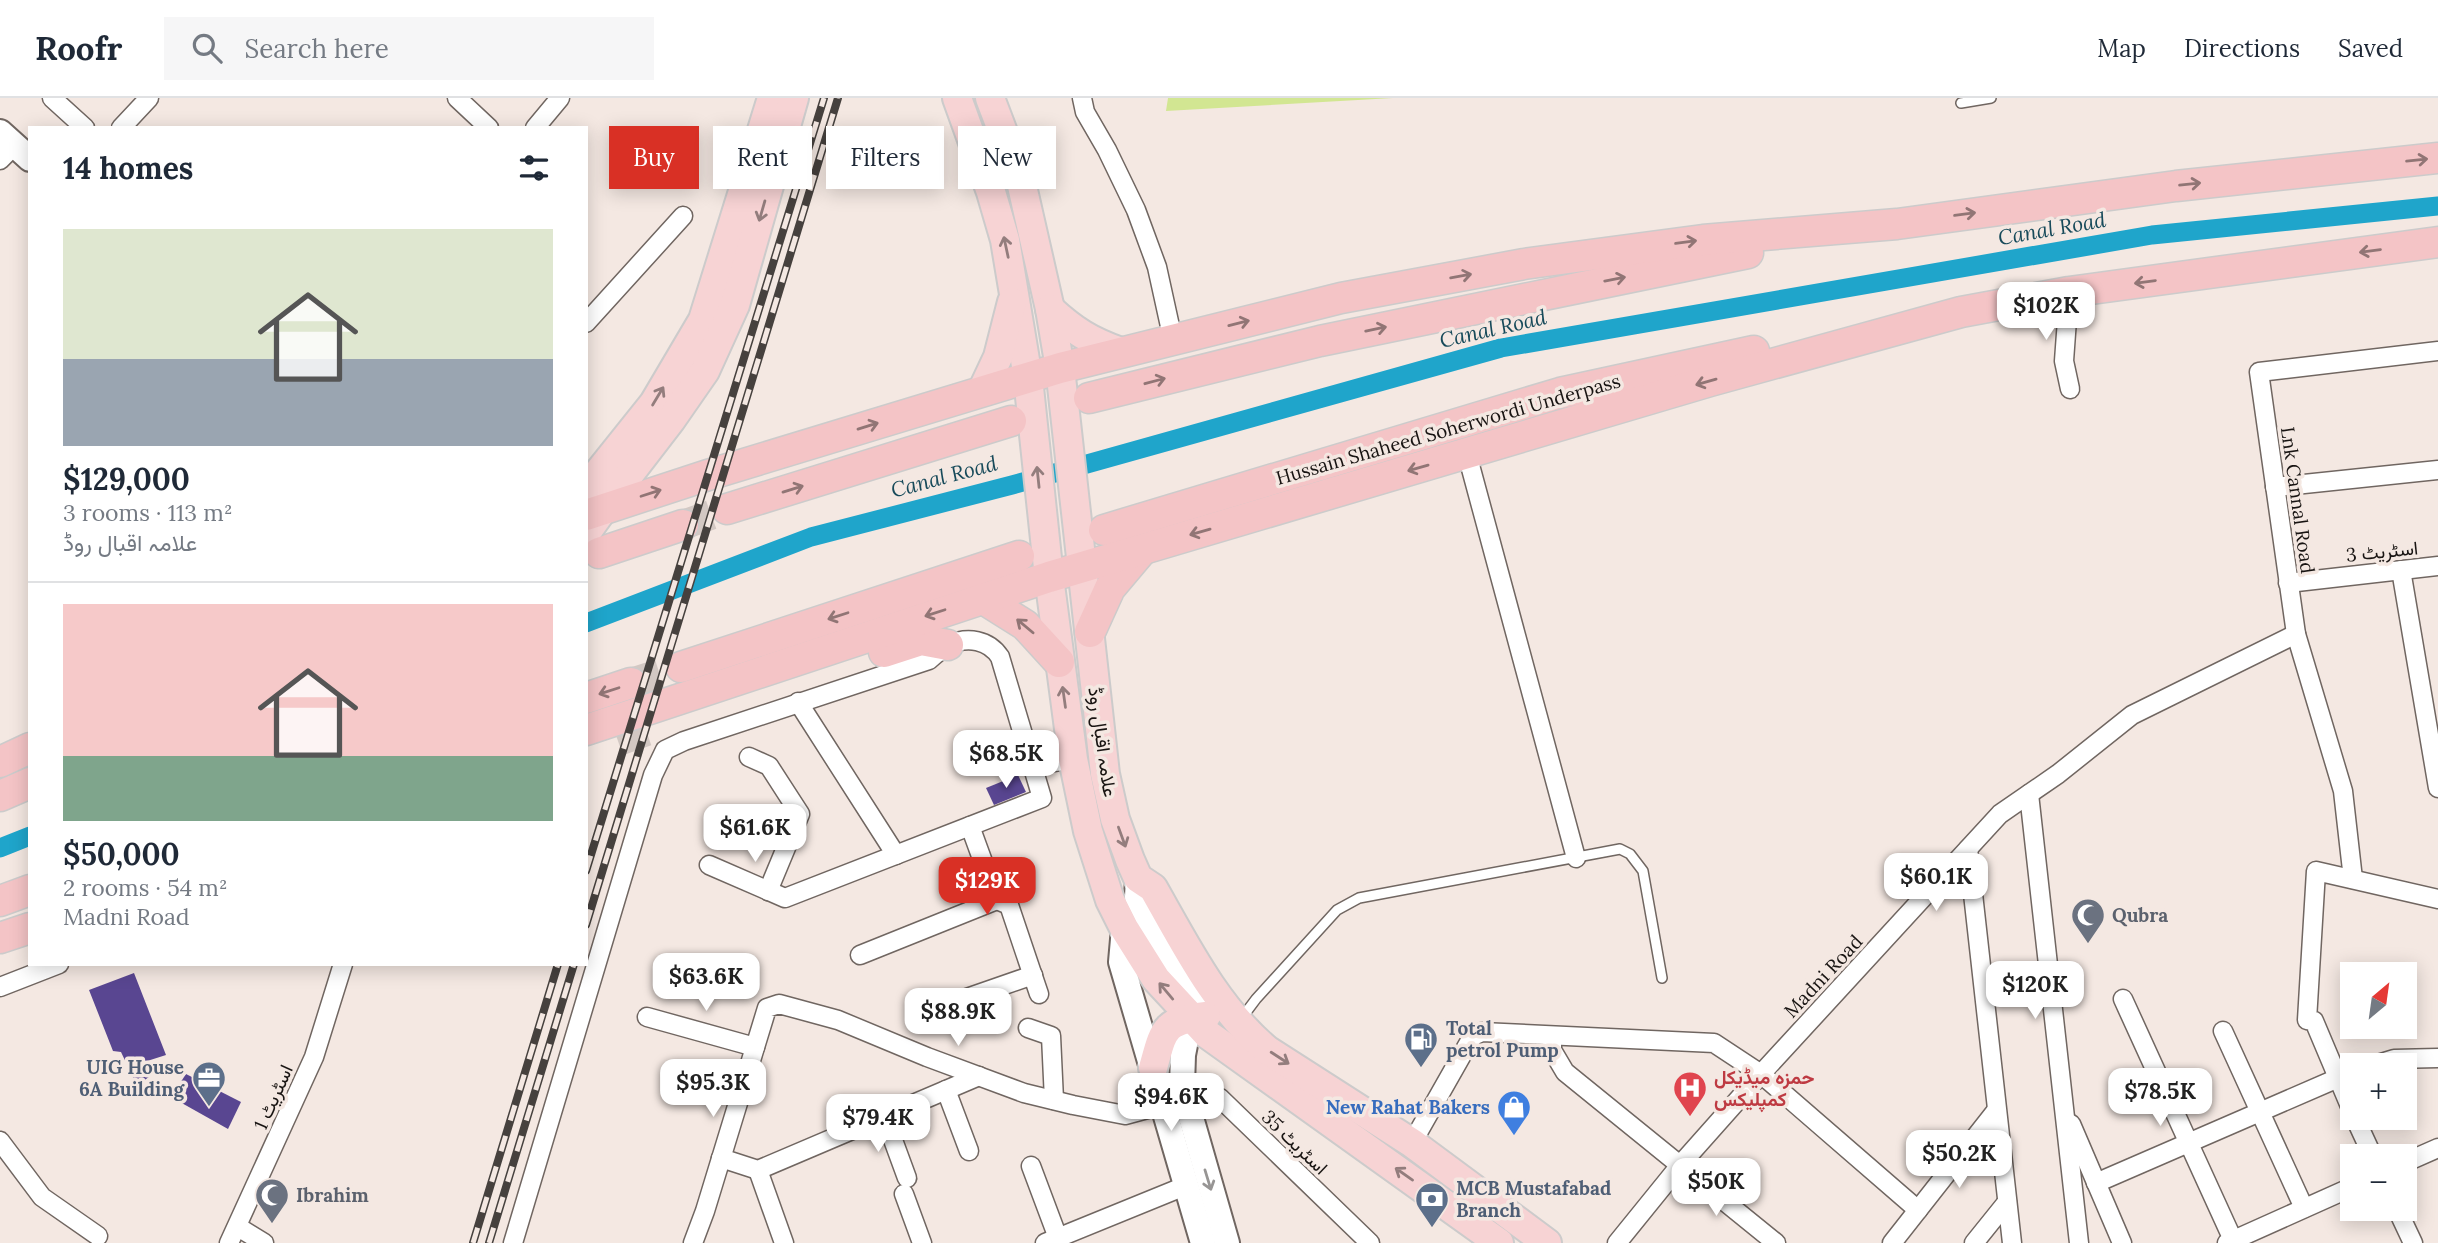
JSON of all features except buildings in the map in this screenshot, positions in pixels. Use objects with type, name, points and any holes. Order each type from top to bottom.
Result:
[{"type":"highway","points":[[590,497],[1121,352],[1341,298],[1524,264],[1703,240],[1897,224],[2176,186],[2438,158]]},
{"type":"highway","points":[[1089,398],[1320,341],[1897,224]]},
{"type":"highway","points":[[588,729],[1049,577],[1710,381],[1961,312],[2069,292],[2438,242]]},
{"type":"highway","name":"Hussain Shaheed Soherwordi Underpass","points":[[1104,530],[1560,393],[1699,361],[1961,312]]},
{"type":"highway","points":[[727,509],[1022,429]]},
{"type":"highway","points":[[593,543],[683,525]]},
{"type":"highway","points":[[1090,632],[1110,588],[1142,550]]},
{"type":"highway","points":[[681,667],[1019,556]]},
{"type":"highway","points":[[982,598],[1025,625],[1059,662]]},
{"type":"highway","points":[[658,727],[921,640],[948,645]]},
{"type":"highway","points":[[588,697],[631,683]]},
{"type":"highway","points":[[588,750],[618,741]]},
{"type":"highway","points":[[0,762],[28,749]]},
{"type":"highway","points":[[0,796],[28,784]]},
{"type":"highway","points":[[0,901],[28,891]]},
{"type":"main road","points":[[593,543],[590,497],[654,403],[703,320],[772,98]]},
{"type":"main road","points":[[590,497],[671,420],[705,371],[735,305],[794,98]]},
{"type":"main road","points":[[957,98],[991,192],[1005,240],[1015,290],[1028,378],[1022,429]]},
{"type":"main road","name":"علامہ اقبال روڈ","points":[[990,98],[1020,177],[1050,309],[1060,368],[1105,774],[1115,819],[1138,877],[1153,888],[1201,971],[1234,1018],[1267,1050],[1412,1143],[1547,1243]]},
{"type":"main road","points":[[982,391],[998,357],[1015,290]]},
{"type":"main road","points":[[1050,309],[1086,338],[1121,352]]},
{"type":"main road","name":"علامہ اقبال روڈ","points":[[1022,429],[1042,517],[1073,759],[1088,831],[1110,900],[1124,929],[1156,979],[1190,1018],[1231,1052],[1499,1243]]},
{"type":"main road","points":[[1138,877],[1137,897],[1152,927],[1193,992],[1183,1055],[1182,1086],[1227,1243]]},
{"type":"main road","points":[[1124,929],[1121,962],[1203,1243]]},
{"type":"main road","points":[[1153,1068],[1166,1029],[1172,1024],[1190,1018],[1234,1018]]},
{"type":"main road","points":[[1443,1202],[1461,1179]]},
{"type":"street","points":[[52,98],[83,126]]},
{"type":"street","points":[[457,98],[487,126]]},
{"type":"street","points":[[537,126],[560,98]]},
{"type":"street","points":[[1082,98],[1086,112],[1136,210],[1157,267],[1173,340]]},
{"type":"street","points":[[123,126],[147,99]]},
{"type":"street","points":[[588,321],[683,216]]},
{"type":"street","points":[[2069,292],[2064,361],[2070,389]]},
{"type":"street","name":"Lnk Cannal Road","points":[[2353,879],[2343,791],[2297,634],[2259,372],[2438,351]]},
{"type":"street","points":[[1467,454],[1576,858]]},
{"type":"street","points":[[2275,487],[2438,470]]},
{"type":"street","name":"اسٹریٹ 3","points":[[2288,583],[2438,566]]},
{"type":"street","points":[[2402,570],[2438,788]]},
{"type":"street","name":"Madni Road","points":[[1617,1243],[1681,1164],[1761,1074],[2000,814],[2058,774],[2132,715],[2297,634]]},
{"type":"street","points":[[513,1243],[659,761],[665,750],[798,702],[929,660],[948,645],[968,641],[993,646],[1000,657],[1042,798],[785,898],[709,865]]},
{"type":"street","points":[[798,702],[896,855]]},
{"type":"street","points":[[749,757],[768,766],[800,814],[768,891]]},
{"type":"street","points":[[1031,766],[1073,759]]},
{"type":"street","points":[[2029,794],[2079,1243]]},
{"type":"street","points":[[970,826],[997,900]]},
{"type":"street","points":[[1968,849],[1995,1112],[2012,1243]]},
{"type":"street","points":[[2340,1068],[2314,1021],[2307,1020],[2316,871],[2438,899]]},
{"type":"street","points":[[860,955],[997,900],[1009,905],[1039,994]]},
{"type":"street","points":[[4,980],[52,966]]},
{"type":"street","name":"اسٹریٹ 1","points":[[229,1243],[314,1057],[342,966]]},
{"type":"street","points":[[964,999],[1033,975]]},
{"type":"street","points":[[2123,999],[2230,1242],[2340,1192]]},
{"type":"street","points":[[693,1243],[766,1008],[779,1004],[838,1020],[1024,1093],[1125,1115],[1162,1105]]},
{"type":"street","points":[[647,1017],[755,1047]]},
{"type":"street","points":[[1028,1028],[1051,1036],[1054,1100]]},
{"type":"street","points":[[2223,1031],[2304,1208]]},
{"type":"street","points":[[1412,1143],[1473,1036],[1482,1032],[1714,1043],[1761,1074],[1918,1210]]},
{"type":"street","points":[[1552,1036],[1552,1050],[1565,1072],[1776,1243]]},
{"type":"street","points":[[2417,1058],[2438,1058]]},
{"type":"street","points":[[721,1158],[758,1170],[979,1076]]},
{"type":"street","points":[[2096,1183],[2340,1077]]},
{"type":"street","name":"اسٹریٹ 35","points":[[1182,1086],[1220,1098],[1370,1243]]},
{"type":"street","points":[[946,1090],[970,1151]]},
{"type":"street","points":[[2064,1109],[2122,1243]]},
{"type":"street","points":[[1892,1243],[1995,1112]]},
{"type":"street","points":[[885,1118],[922,1243]]},
{"type":"street","points":[[0,1141],[42,1197],[98,1236]]},
{"type":"street","points":[[2417,1157],[2438,1148]]},
{"type":"street","points":[[1031,1166],[1051,1240],[1185,1186]]},
{"type":"street","points":[[758,1170],[784,1243]]},
{"type":"street","points":[[1974,1243],[2007,1202]]},
{"type":"street","points":[[2403,1221],[2413,1243]]},
{"type":"street","points":[[238,1227],[264,1243]]},
{"type":"lane","points":[[1961,103],[1991,98]]},
{"type":"lane","points":[[1234,1018],[1256,999],[1337,910],[1360,898],[1620,849],[1630,854],[1643,871],[1662,978]]},
{"type":"green space","points":[[1168,98],[1393,98],[1166,111]]},
{"type":"waterway","name":"Canal Road","points":[[588,622],[811,537],[1012,485],[1501,348],[2152,235],[2438,206]]},
{"type":"waterway","name":"Canal Road","points":[[0,848],[28,837]]},
{"type":"tunnel","points":[[683,525],[727,509]]},
{"type":"tunnel","points":[[631,683],[681,667]]},
{"type":"tunnel","points":[[618,741],[658,727]]},
{"type":"railway","points":[[588,865],[824,98]]},
{"type":"railway","points":[[588,918],[838,98]]},
{"type":"railway","points":[[473,1243],[557,966]]},
{"type":"railway","points":[[489,1243],[573,966]]},
{"type":"place","name":"Qubra","points":[[2088,945]]},
{"type":"place","name":"Total petrol Pump","points":[[1421,1069]]},
{"type":"place","name":"UIG House 6A Building","points":[[209,1108]]},
{"type":"place","name":"حمزہ میڈیکل کمپلیکس","points":[[1690,1118]]},
{"type":"place","name":"New Rahat Bakers","points":[[1514,1137]]},
{"type":"place","name":"Ibrahim","points":[[272,1225]]},
{"type":"place","name":"MCB Mustafabad Branch","points":[[1432,1229]]}]
